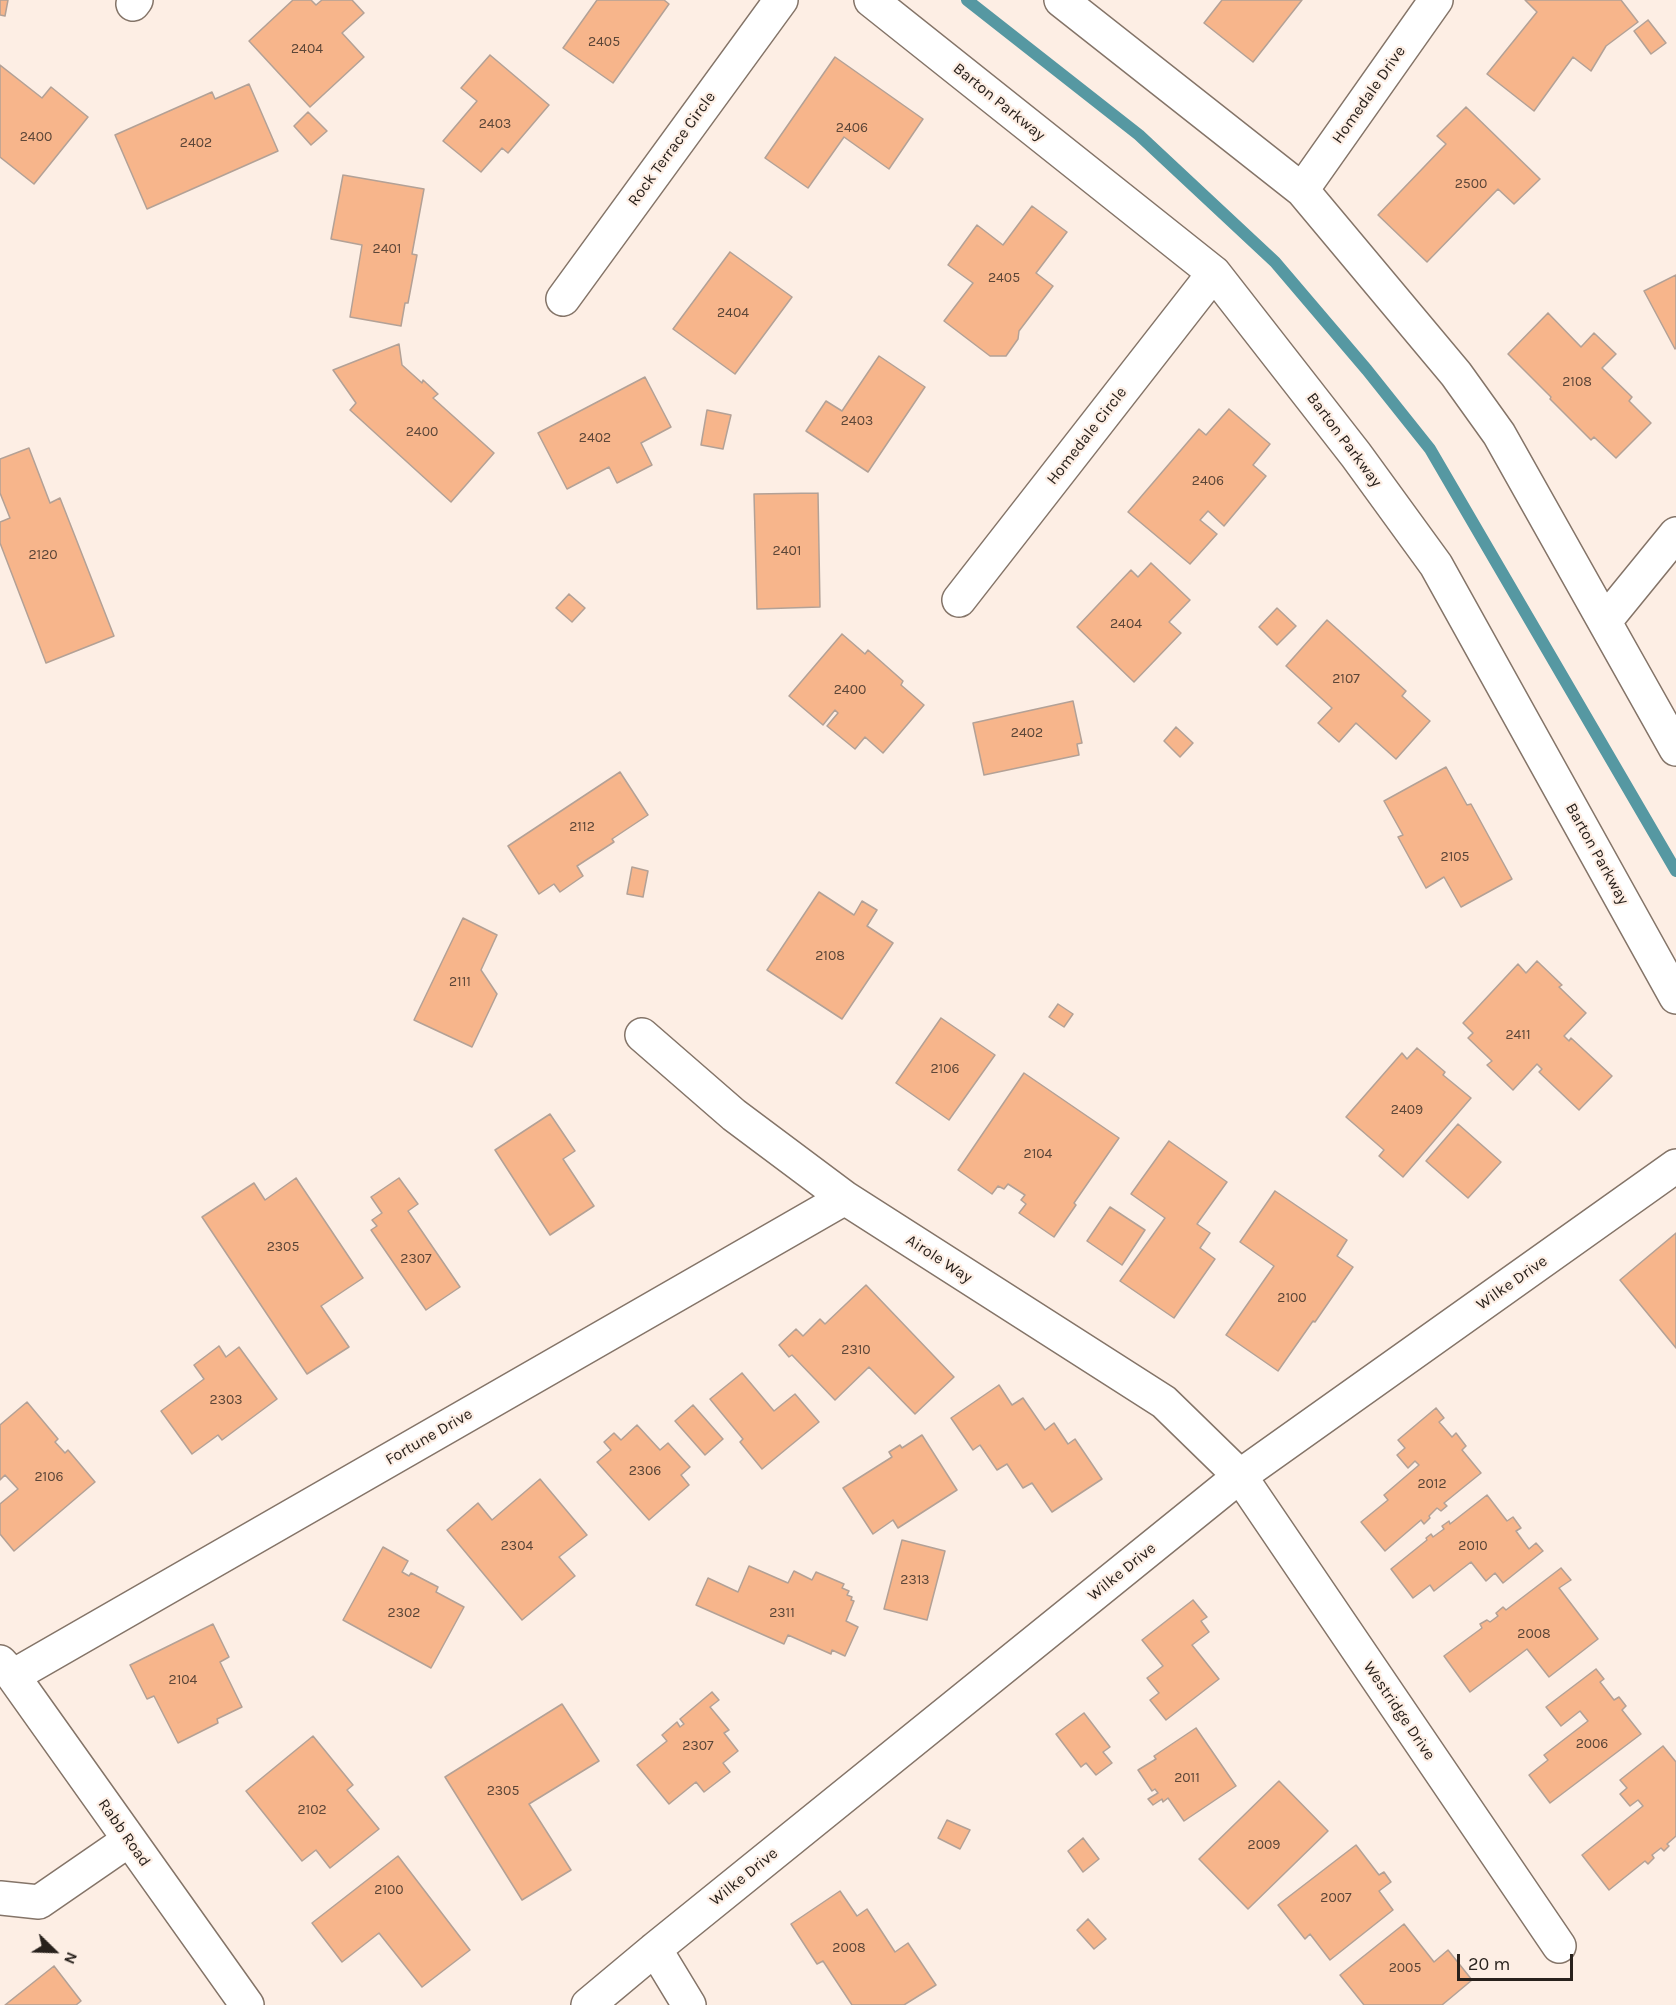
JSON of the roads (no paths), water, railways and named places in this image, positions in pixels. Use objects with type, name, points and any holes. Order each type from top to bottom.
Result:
[{"type":"street","name":"Rock Terrace Circle","points":[[563,299],[781,0]]},
{"type":"street","name":"Barton Parkway","points":[[871,0],[1214,273],[1356,455],[1436,565],[1676,998]]},
{"type":"street","points":[[1061,0],[1302,190],[1456,374],[1499,434],[1676,749]]},
{"type":"street","name":"Homedale Drive","points":[[1302,190],[1436,0]]},
{"type":"street","name":"Homedale Circle","points":[[959,600],[1214,273]]},
{"type":"street","points":[[1605,621],[1676,534]]},
{"type":"street","name":"Airole Way","points":[[642,1035],[734,1115],[845,1198],[1164,1402],[1240,1476]]},
{"type":"street","name":"Wilke Drive","points":[[588,2005],[1240,1476],[1676,1166]]},
{"type":"street","name":"Fortune Drive","points":[[6,1669],[845,1198]]},
{"type":"street","name":"Westridge Drive","points":[[1240,1476],[1559,1946]]},
{"type":"street","name":"Rabb Road","points":[[6,1669],[247,2005]]},
{"type":"street","points":[[0,1898],[39,1902],[129,1840]]},
{"type":"street","points":[[655,1949],[689,2005]]},
{"type":"waterway","points":[[967,0],[1139,135],[1275,262],[1367,370],[1430,449],[1676,871]]}]
